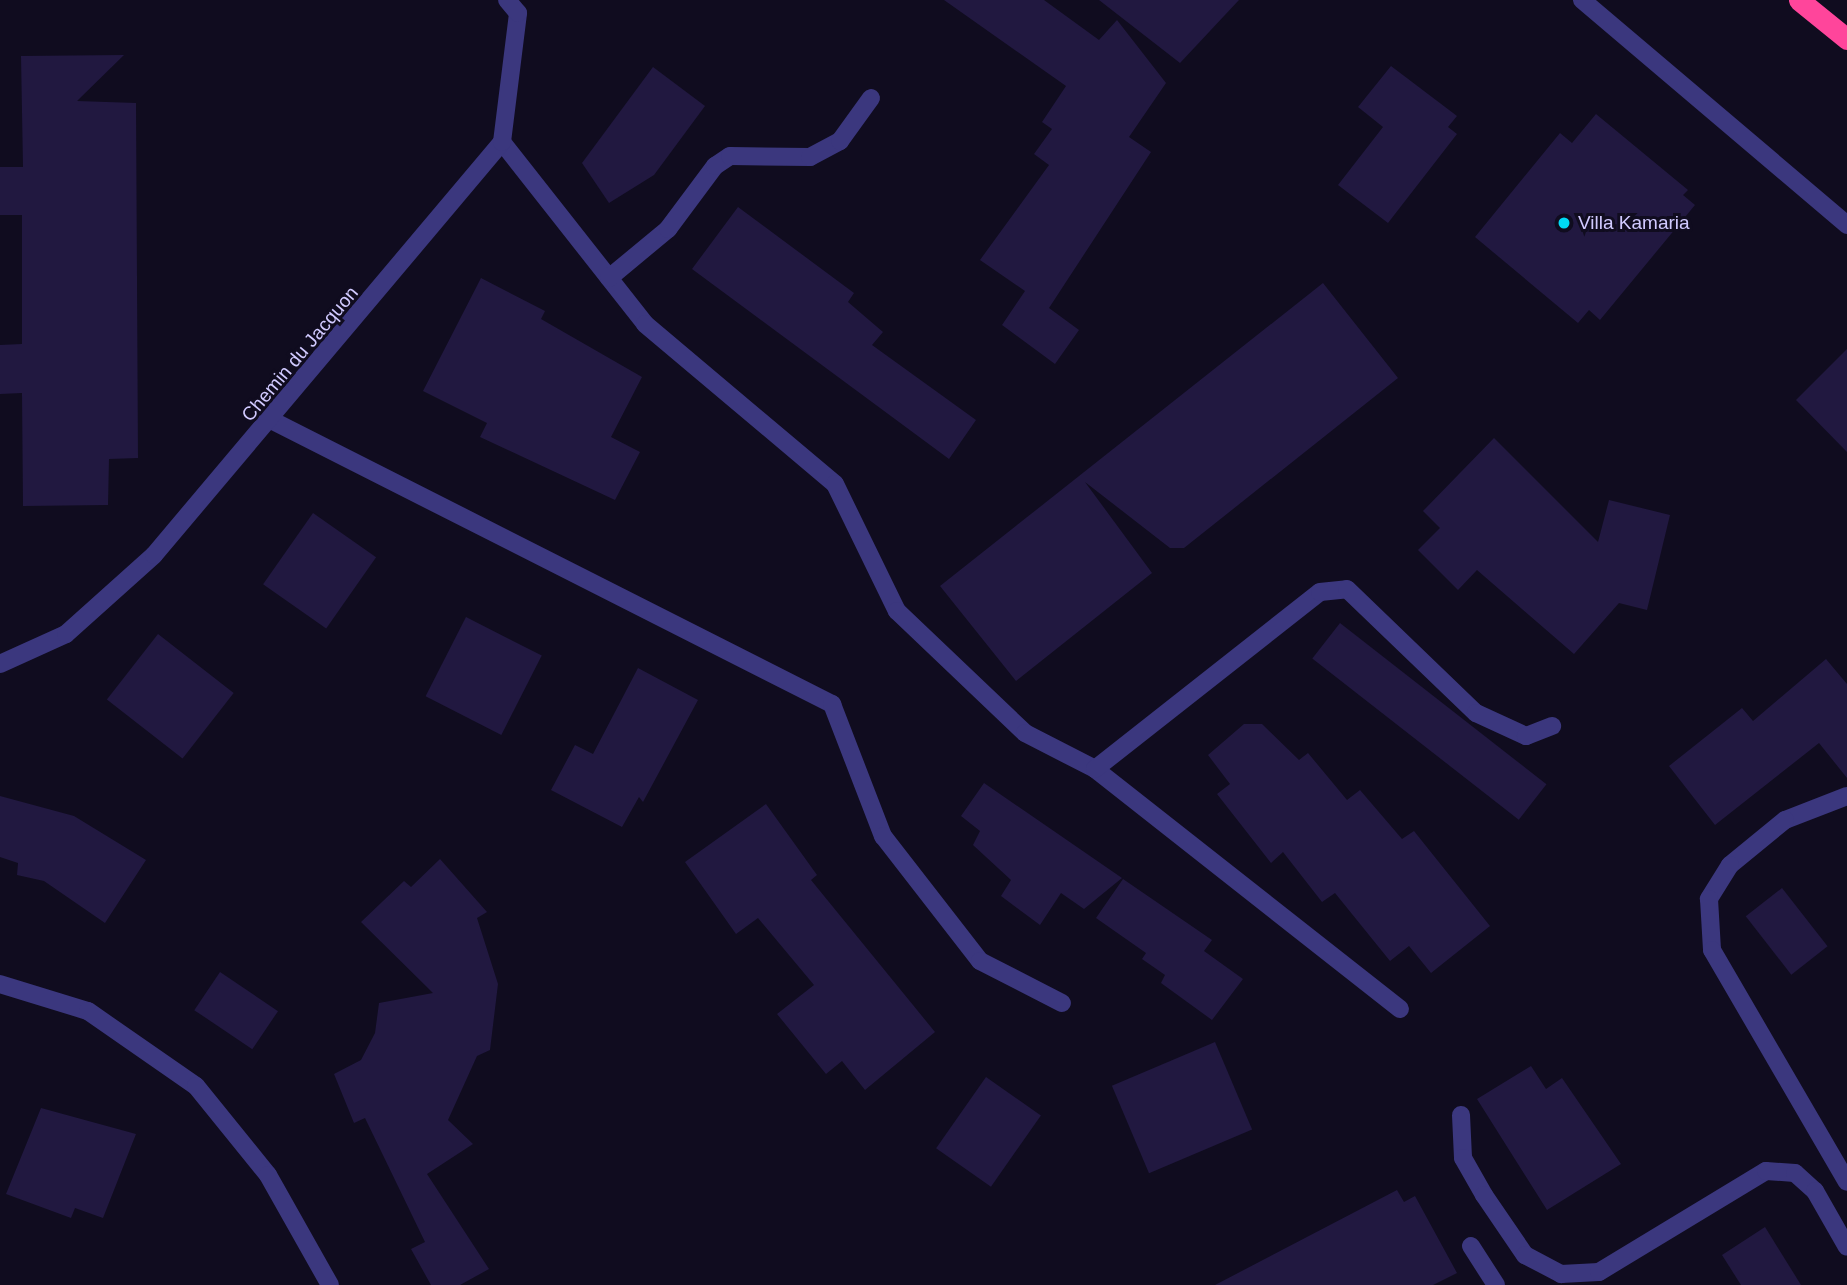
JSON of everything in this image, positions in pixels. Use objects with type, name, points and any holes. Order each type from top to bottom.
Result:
[{"type":"highway","points":[[1799,0],[1847,39]]},
{"type":"street","points":[[507,0],[518,13],[502,142],[645,324],[835,484],[897,611],[1025,733],[1095,769],[1400,1009]]},
{"type":"street","points":[[1582,0],[1847,226]]},
{"type":"street","points":[[609,278],[668,229],[715,166],[730,156],[810,157],[840,141],[871,98]]},
{"type":"street","name":"Chemin du Jacquon","points":[[0,664],[66,634],[154,555],[273,421],[502,142]]},
{"type":"street","points":[[273,421],[832,704],[883,836],[980,961],[1062,1003]]},
{"type":"street","points":[[1095,769],[1320,592],[1347,589],[1476,713],[1526,736],[1552,726]]},
{"type":"street","points":[[1847,796],[1785,820],[1730,864],[1709,899],[1712,950],[1847,1182]]},
{"type":"street","points":[[0,984],[88,1012],[196,1086],[268,1175],[330,1285]]},
{"type":"street","points":[[1461,1115],[1463,1158],[1484,1195],[1525,1255],[1561,1274],[1600,1272],[1766,1171],[1795,1172],[1815,1191],[1847,1247]]},
{"type":"street","points":[[1471,1246],[1496,1285]]},
{"type":"building","points":[[944,0],[1044,0],[1099,40],[1117,20],[1166,83],[1129,137],[1151,152],[1049,308],[1079,330],[1055,364],[1002,325],[1025,291],[980,260],[1049,165],[1034,154],[1052,129],[1042,122],[1066,86]]},
{"type":"building","points":[[1099,0],[1239,0],[1180,63]]},
{"type":"building","points":[[124,55],[77,101],[136,103],[138,458],[109,459],[108,505],[23,506],[22,393],[0,394],[0,345],[22,344],[22,215],[0,215],[0,167],[23,167],[21,56]]},
{"type":"building","points":[[1391,66],[1457,116],[1448,127],[1457,134],[1388,223],[1338,185],[1383,127],[1358,107]]},
{"type":"building","points":[[653,67],[705,106],[654,175],[609,203],[582,163]]},
{"type":"building","name":"Villa Kamaria","points":[[1596,114],[1688,190],[1683,195],[1695,205],[1600,320],[1589,310],[1578,323],[1475,237],[1560,133],[1572,143]]},
{"type":"building","points":[[738,207],[854,293],[848,302],[883,332],[872,345],[976,420],[949,459],[692,269]]},
{"type":"building","points":[[481,278],[545,311],[541,319],[642,377],[611,437],[640,452],[615,500],[480,437],[487,423],[423,391]]},
{"type":"building","points":[[1323,283],[1398,378],[1184,548],[1170,548],[1085,482],[1152,573],[1016,681],[940,586]]},
{"type":"building","points":[[1847,349],[1847,452],[1796,400]]},
{"type":"building","points":[[1494,438],[1598,542],[1609,500],[1670,515],[1647,610],[1619,603],[1574,654],[1477,570],[1458,590],[1418,550],[1440,528],[1423,511]]},
{"type":"building","points":[[313,513],[376,557],[326,628],[263,584]]},
{"type":"building","points":[[466,617],[542,656],[501,735],[426,696]]},
{"type":"building","points":[[1340,623],[1546,784],[1519,820],[1312,658]]},
{"type":"building","points":[[158,634],[234,693],[183,759],[107,699]]},
{"type":"building","points":[[1826,659],[1847,684],[1847,778],[1819,743],[1715,825],[1669,766],[1742,708],[1753,721]]},
{"type":"building","points":[[638,668],[698,700],[643,802],[639,797],[622,827],[551,790],[575,745],[593,754]]},
{"type":"building","points":[[1244,724],[1262,724],[1299,760],[1308,753],[1347,800],[1360,790],[1402,839],[1414,831],[1490,926],[1431,973],[1409,946],[1390,961],[1335,893],[1322,902],[1283,852],[1271,863],[1217,794],[1230,784],[1208,755]]},
{"type":"building","points":[[984,783],[1122,878],[1084,909],[1061,893],[1040,925],[1001,896],[1011,880],[973,845],[980,831],[961,816]]},
{"type":"building","points":[[0,796],[74,816],[146,860],[105,923],[44,881],[17,875],[18,863],[0,857]]},
{"type":"building","points":[[766,804],[817,875],[811,880],[935,1032],[865,1090],[842,1061],[826,1074],[777,1014],[814,985],[758,918],[736,934],[685,862]]},
{"type":"building","points":[[440,859],[487,912],[477,918],[498,984],[490,1050],[477,1056],[448,1120],[473,1144],[427,1174],[489,1269],[460,1285],[431,1285],[411,1249],[425,1242],[365,1118],[354,1123],[334,1074],[361,1060],[375,1033],[379,1003],[433,993],[361,922],[404,881],[411,887]]},
{"type":"building","points":[[1123,879],[1212,940],[1204,951],[1243,979],[1212,1020],[1161,983],[1165,975],[1142,959],[1146,953],[1096,918]]},
{"type":"building","points":[[1782,888],[1828,946],[1791,975],[1746,916]]},
{"type":"building","points":[[220,972],[278,1011],[252,1049],[194,1010]]},
{"type":"building","points":[[1215,1042],[1252,1129],[1149,1173],[1112,1086]]},
{"type":"building","points":[[1531,1066],[1546,1089],[1562,1078],[1621,1164],[1547,1210],[1477,1099]]},
{"type":"building","points":[[986,1077],[1041,1115],[991,1187],[936,1148]]},
{"type":"building","points":[[41,1108],[136,1134],[103,1218],[75,1208],[71,1218],[6,1194]]},
{"type":"building","points":[[1397,1190],[1404,1202],[1415,1196],[1457,1273],[1433,1285],[1215,1285]]},
{"type":"building","points":[[1765,1227],[1801,1285],[1741,1285],[1722,1255]]},
{"type":"place","name":"Villa Kamaria","points":[[1564,223]]}]
